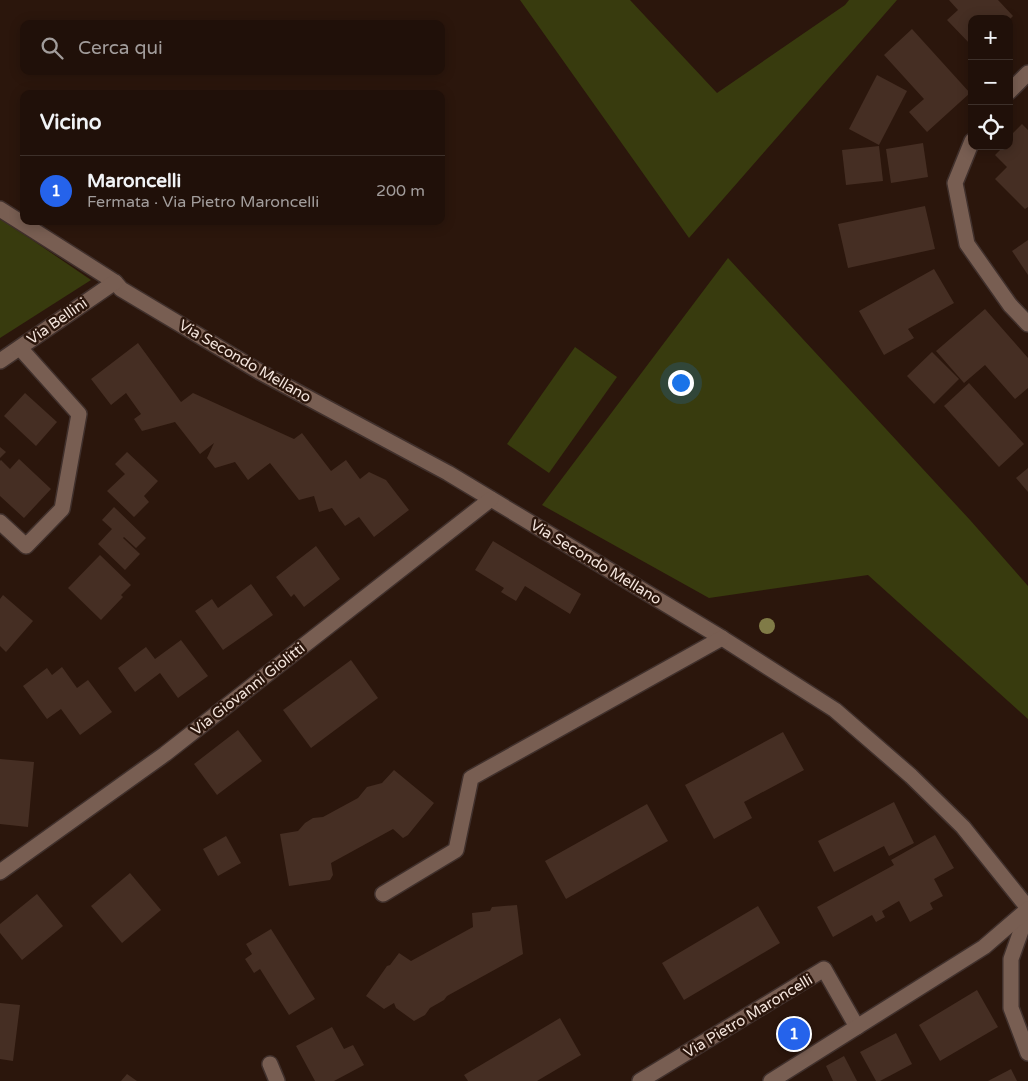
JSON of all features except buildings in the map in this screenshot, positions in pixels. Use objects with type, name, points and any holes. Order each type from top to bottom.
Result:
[{"type":"street","points":[[1013,88],[1028,73]]},
{"type":"street","points":[[968,150],[955,183],[967,244],[1010,305],[1028,324]]},
{"type":"street","name":"Via Secondo Mellano","points":[[0,209],[20,222]]},
{"type":"street","name":"Via Secondo Mellano","points":[[25,225],[115,282],[121,289],[260,372],[448,473],[722,638],[835,710],[911,776],[963,827],[1028,909]]},
{"type":"street","name":"Via Bellini","points":[[0,361],[115,282]]},
{"type":"street","points":[[0,522],[26,546],[62,509],[79,414],[20,348]]},
{"type":"street","name":"Via Giovanni Giolitti","points":[[0,872],[165,754],[491,499]]},
{"type":"street","points":[[383,894],[456,850],[472,778],[722,638]]},
{"type":"street","points":[[771,1081],[984,946],[1028,909]]},
{"type":"street","points":[[1028,909],[1011,959],[1011,1008],[1028,1053]]},
{"type":"street","name":"Via Pietro Maroncelli","points":[[640,1081],[824,969],[857,1027]]},
{"type":"street","points":[[270,1064],[278,1081]]},
{"type":"green space","points":[[520,0],[630,0],[717,93],[845,5],[849,0],[897,0],[689,238]]},
{"type":"green space","points":[[0,218],[91,280],[0,338]]},
{"type":"green space","points":[[728,258],[970,520],[1028,586],[1028,719],[868,575],[709,598],[542,505]]},
{"type":"green space","points":[[575,347],[617,377],[549,473],[507,444]]},
{"type":"place","name":"Maroncelli","points":[[794,1034]]}]
